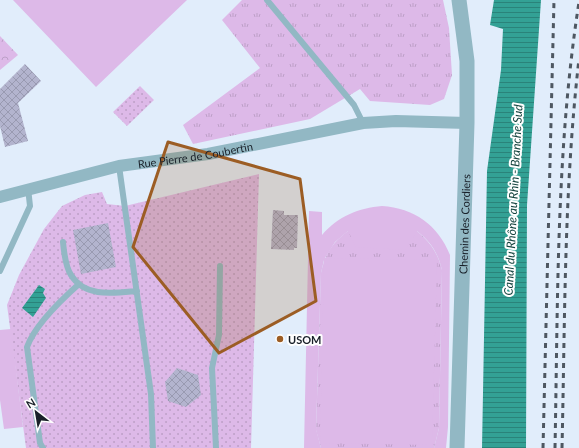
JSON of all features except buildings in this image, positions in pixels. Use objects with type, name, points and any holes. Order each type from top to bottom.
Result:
[{"type":"street","name":"Chemin des Cordiers","points":[[457,448],[467,123],[467,61],[459,0]]},
{"type":"street","name":"Rue Pierre de Coubertin","points":[[0,197],[28,188],[119,166],[208,154],[363,123],[396,121],[467,123]]},
{"type":"lane","points":[[267,0],[354,105],[363,123]]},
{"type":"lane","points":[[119,166],[151,394],[153,448]]},
{"type":"lane","points":[[0,271],[30,206],[28,188]]},
{"type":"lane","points":[[63,242],[70,274],[79,284],[91,291],[113,293],[137,291]]},
{"type":"lane","points":[[216,448],[212,368],[219,335],[220,266]]},
{"type":"lane","points":[[43,448],[40,443],[27,347],[30,339],[60,301],[79,284]]},
{"type":"highlighted area","points":[[168,142],[300,179],[316,301],[219,353],[133,247]]},
{"type":"green space","points":[[13,0],[187,0],[96,87]]},
{"type":"green space","points":[[242,0],[443,0],[449,28],[452,75],[444,99],[430,105],[370,101],[360,89],[310,119],[193,144],[183,125],[260,68],[222,20]]},
{"type":"green space","points":[[0,36],[18,55],[0,70]]},
{"type":"green space","points":[[140,86],[154,100],[127,126],[113,112]]},
{"type":"green space","points":[[259,174],[251,448],[26,448],[7,305],[19,275],[44,229],[62,206],[85,195],[102,192],[107,204],[125,206]]},
{"type":"green space","points":[[382,206],[404,210],[424,220],[439,235],[450,255],[448,427],[446,448],[434,448],[439,428],[442,270],[438,258],[430,244],[417,231],[405,250],[356,247],[348,231],[335,242],[325,258],[437,260],[432,445],[320,443],[324,260],[321,273],[316,429],[321,448],[304,448],[309,211],[322,212],[322,235],[328,228],[349,214]]},
{"type":"green space","points":[[348,231],[417,231],[430,244],[438,258],[442,270],[439,428],[434,448],[321,448],[316,430],[321,273],[330,249]]},
{"type":"green space","points":[[11,329],[23,427],[4,429],[0,400],[0,330]]},
{"type":"water","name":"Canal du Rhône au Rhin - Branche Sud","points":[[494,0],[541,0],[527,205],[526,448],[482,448],[487,171],[501,70],[503,29],[490,25]]},
{"type":"water","points":[[39,285],[45,289],[43,293],[46,298],[33,317],[22,308]]},
{"type":"railway","points":[[543,448],[554,0]]},
{"type":"railway","points":[[555,448],[562,169],[571,57],[579,2]]},
{"type":"railway","points":[[562,448],[570,156],[579,59]]},
{"type":"place","name":"USOM","points":[[280,339]]}]
